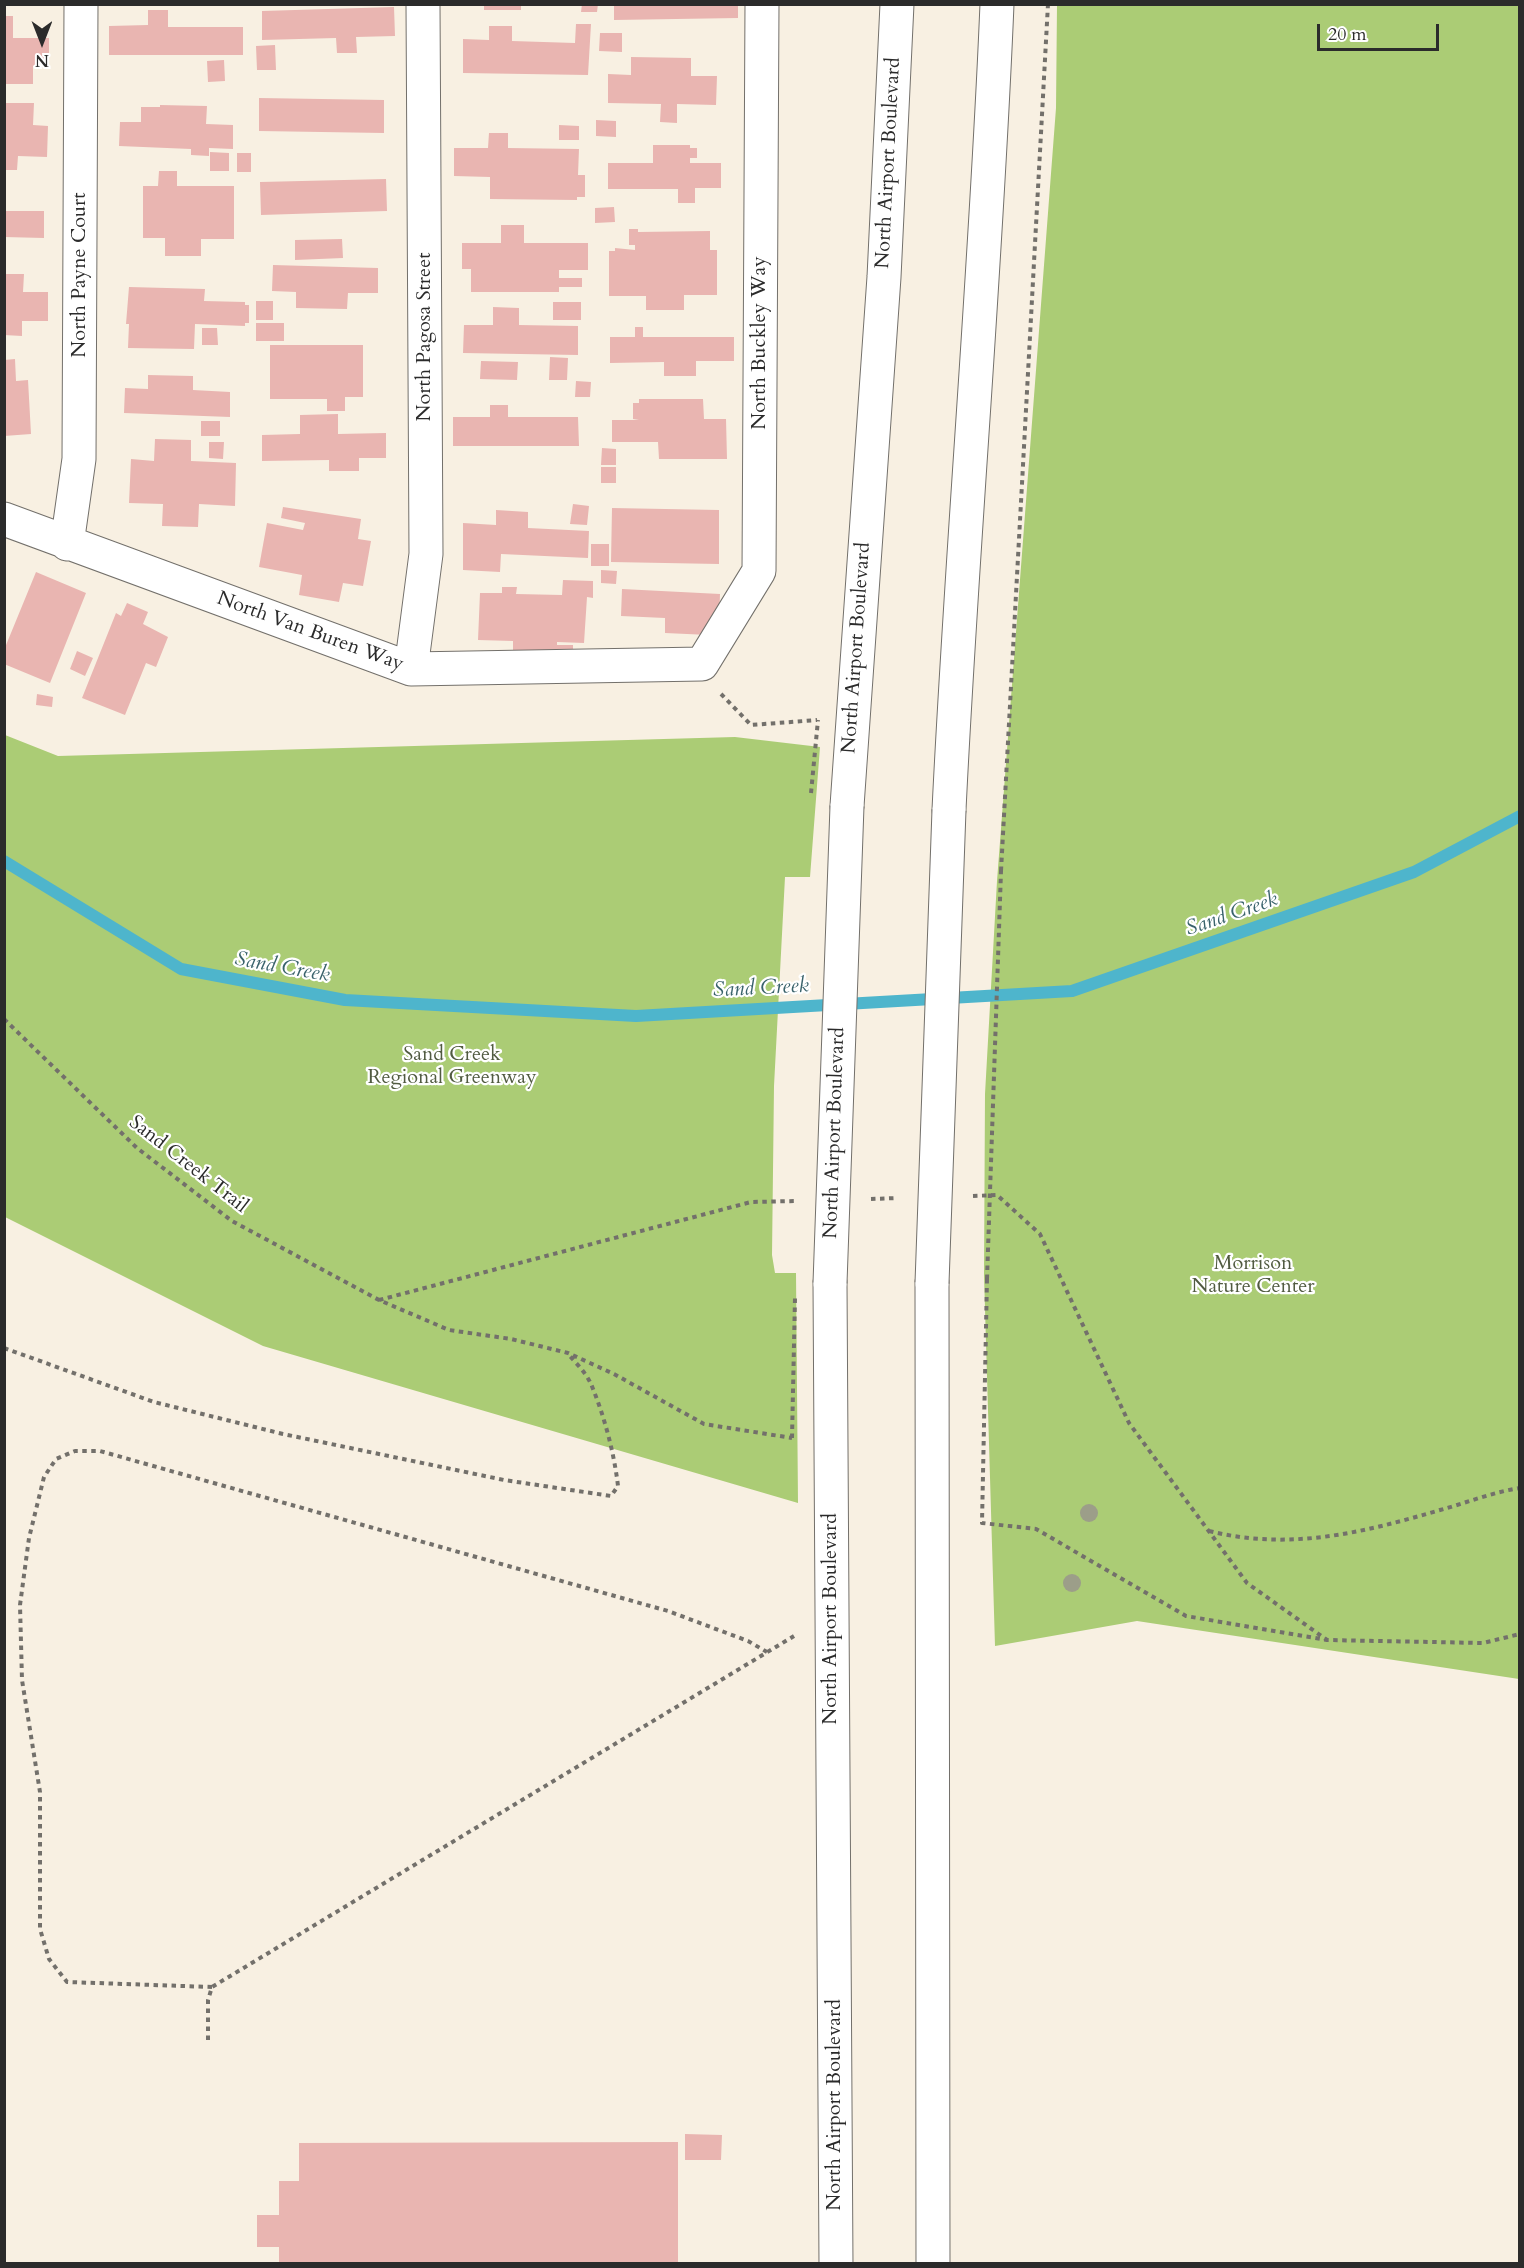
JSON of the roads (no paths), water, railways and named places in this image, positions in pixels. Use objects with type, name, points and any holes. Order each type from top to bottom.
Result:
[{"type":"main road","name":"North Payne Court","points":[[67,544],[79,459],[81,4]]},
{"type":"main road","name":"North Pagosa Street","points":[[411,669],[426,554],[423,4]]},
{"type":"main road","name":"North Buckley Way","points":[[702,664],[759,571],[762,4]]},
{"type":"main road","name":"North Airport Boulevard","points":[[836,2264],[830,1284],[847,806],[884,277],[897,4]]},
{"type":"main road","points":[[933,2264],[932,1284],[959,603],[981,314],[997,4]]},
{"type":"main road","name":"North Van Buren Way","points":[[4,519],[411,669],[702,664]]},
{"type":"waterway","name":"Sand Creek","points":[[4,861],[181,969],[345,1000],[636,1016],[1072,991],[1414,872],[1520,816]]},
{"type":"park label","name":"Sand Creek Regional Greenway","points":[[452,1066]]},
{"type":"park label","name":"Morrison Nature Center","points":[[1253,1276]]}]
